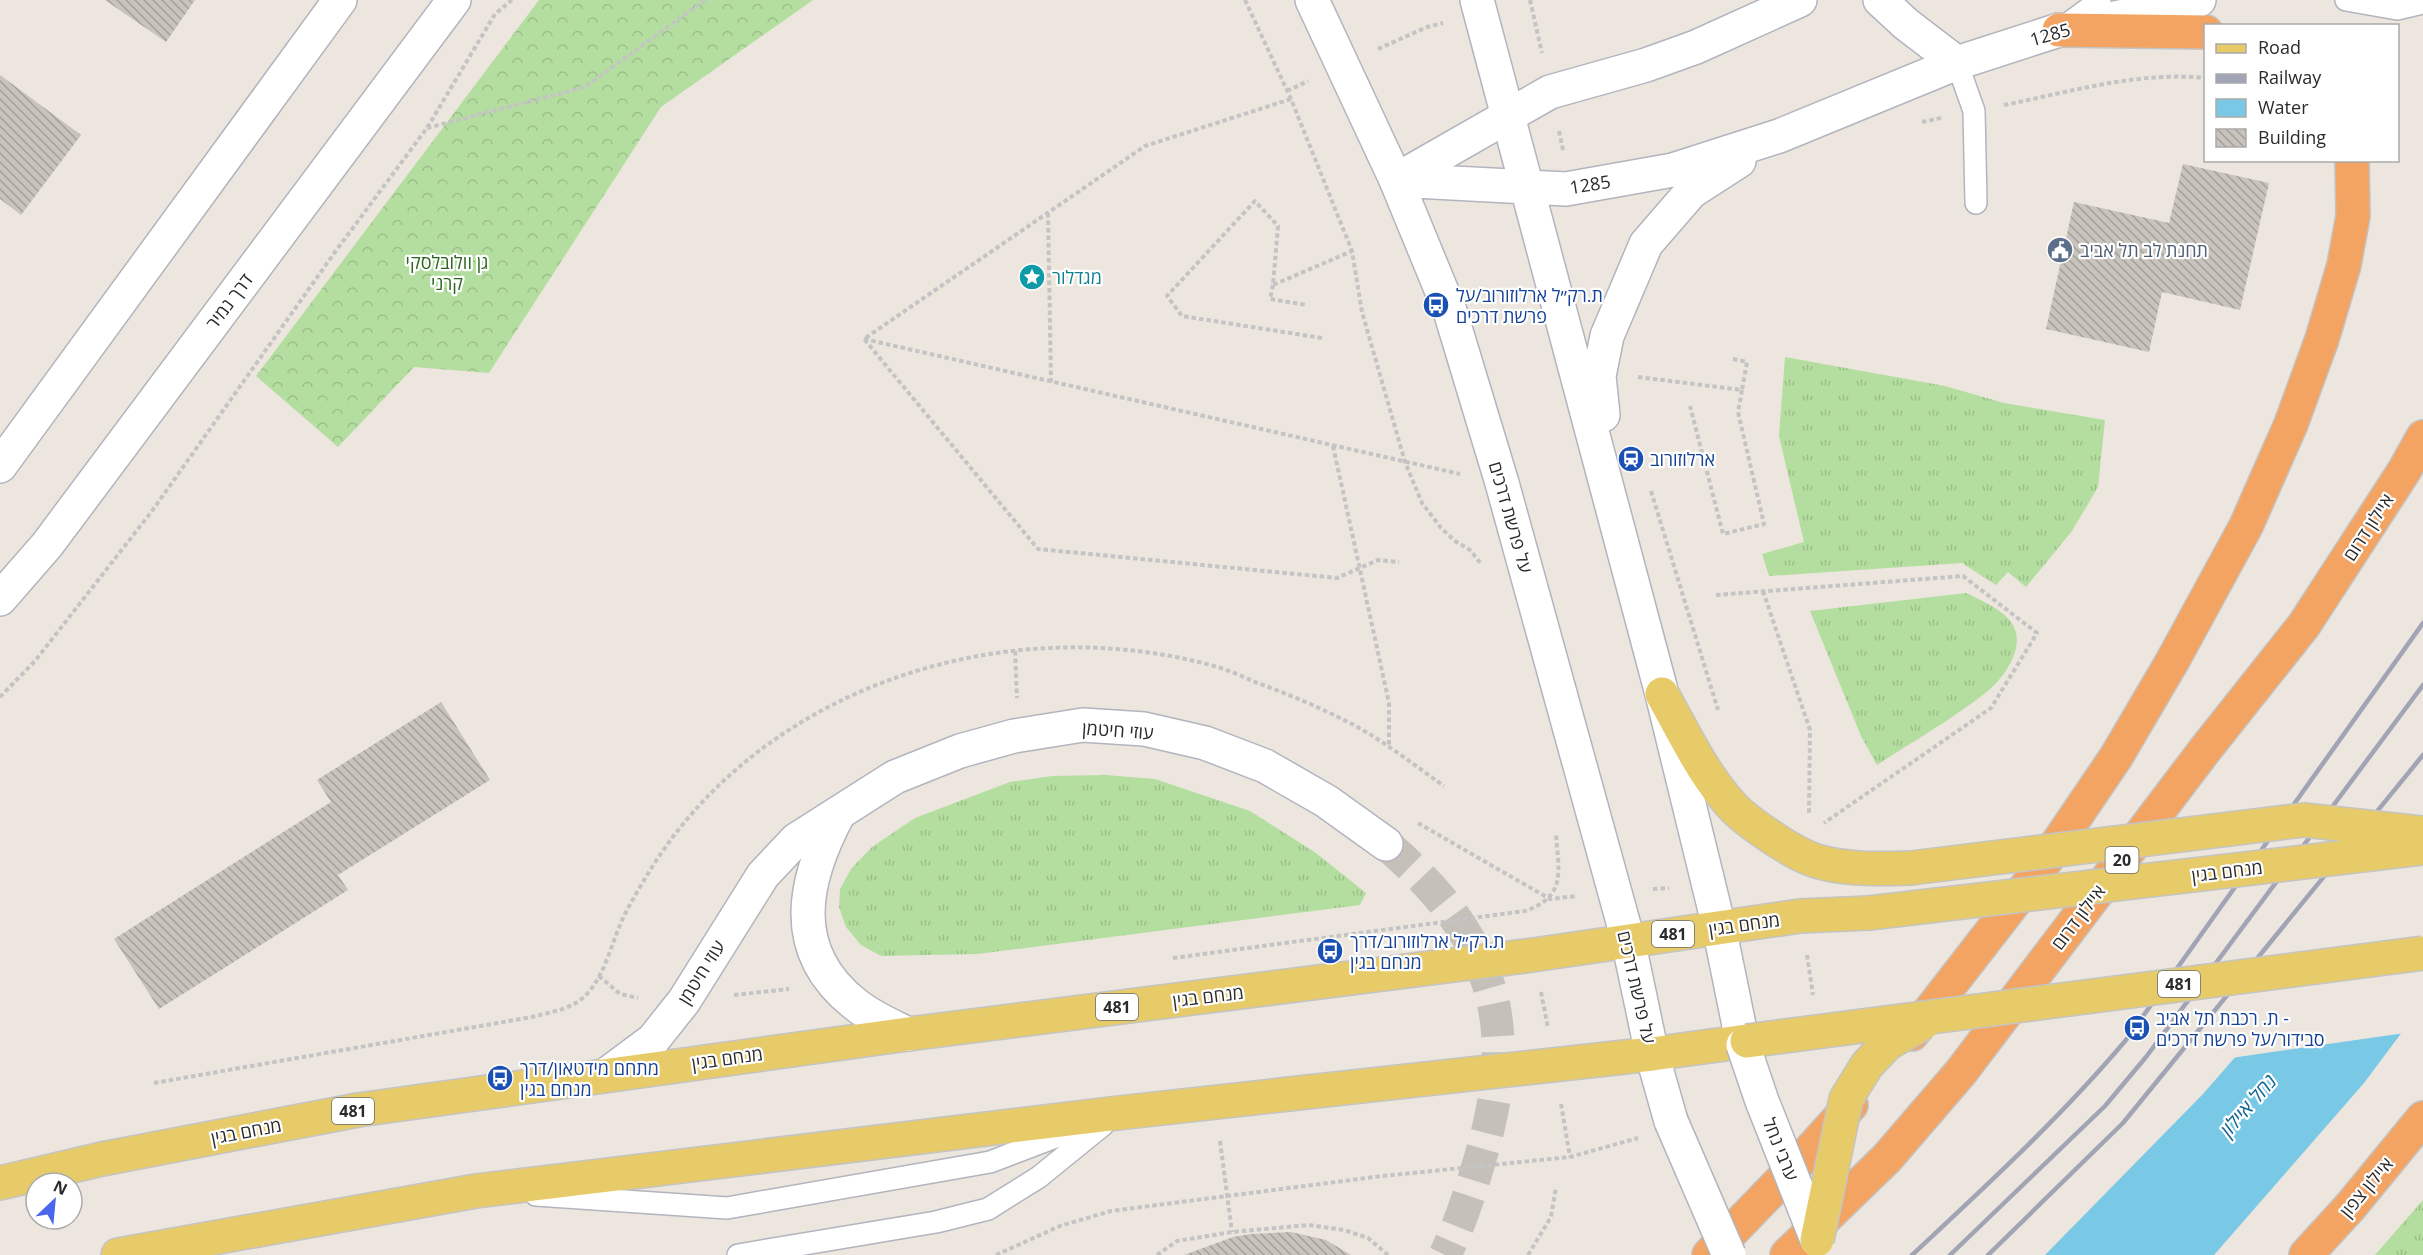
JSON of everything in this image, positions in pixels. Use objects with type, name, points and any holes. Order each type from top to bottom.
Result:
[{"type":"highway","points":[[2059,30],[2204,32]]},
{"type":"highway","points":[[1708,1255],[1804,1157],[1897,1054],[2040,869],[2115,757],[2173,660],[2246,525],[2291,424],[2318,350],[2344,265],[2353,216],[2352,162]]},
{"type":"highway","name":"איילון דרום","points":[[1787,1255],[1887,1158],[1961,1072],[2205,751],[2304,625],[2404,471],[2423,437]]},
{"type":"highway","name":"איילון צפון","points":[[2306,1255],[2350,1207],[2423,1118]]},
{"type":"main road","points":[[1662,694],[1704,769],[1737,811],[1763,832],[1796,852],[1819,862],[1877,869],[1911,868],[2304,819],[2423,833]]},
{"type":"main road","name":"מנחם בגין","points":[[0,1183],[102,1159],[358,1110],[606,1074],[1533,955],[1800,916],[1869,912],[2423,848]]},
{"type":"main road","name":"481","points":[[118,1255],[476,1191],[1118,1113],[1652,1054],[2423,953]]},
{"type":"main road","points":[[1820,1248],[1846,1099],[1867,1065],[1887,1044],[1935,1016]]},
{"type":"street","points":[[0,466],[340,0]]},
{"type":"street","name":"דרך נמיר","points":[[0,599],[47,546],[454,0]]},
{"type":"street","name":"על פרשת דרכים","points":[[1312,0],[1396,180],[1450,311],[1502,483],[1628,940],[1652,1054]]},
{"type":"street","points":[[1396,180],[1550,92],[1696,47],[1800,0]]},
{"type":"street","points":[[1880,0],[1906,24],[1957,63]]},
{"type":"street","points":[[2059,30],[2080,7],[2082,0]]},
{"type":"street","name":"1285","points":[[1396,180],[1566,189],[1673,170],[1779,136],[1957,63],[2059,30],[2199,0]]},
{"type":"street","points":[[1478,8],[1611,496],[1662,694],[1719,927],[1744,1042]]},
{"type":"street","points":[[1611,496],[1599,376],[1607,336],[1646,244],[1691,192],[1779,136]]},
{"type":"street","name":"עוזי חיטמן","points":[[606,1074],[653,1040],[684,1001],[763,875],[796,840],[895,777],[960,751],[1014,736],[1083,725],[1144,729],[1205,743],[1265,766],[1326,801],[1386,844]]},
{"type":"street","name":"עוזי חיטמן","points":[[839,813],[823,844],[812,877],[806,910],[809,935],[817,960],[854,1004],[908,1034]]},
{"type":"street","name":"ערבי נחל","points":[[1744,1042],[1762,1101],[1820,1248]]},
{"type":"street","points":[[1652,1054],[1672,1124],[1729,1255]]},
{"type":"lane","points":[[2059,30],[2100,0]]},
{"type":"lane","points":[[2346,0],[2397,9],[2423,3]]},
{"type":"lane","points":[[1957,63],[1974,111],[1976,203]]},
{"type":"lane","points":[[476,1191],[727,1208],[990,1162],[1118,1113]]},
{"type":"lane","points":[[743,1255],[956,1219],[988,1209],[1039,1177],[1118,1113]]},
{"type":"path","points":[[0,697],[34,661],[152,511],[334,252],[427,128],[495,14],[512,0]]},
{"type":"path","points":[[427,128],[585,87],[705,0]]},
{"type":"path","points":[[864,339],[1145,146],[1291,99],[1245,0]]},
{"type":"path","points":[[1287,91],[1427,27],[1478,8],[1530,2]]},
{"type":"path","points":[[1919,123],[2140,77],[2204,78]]},
{"type":"path","points":[[1307,304],[1270,299],[1278,226],[1255,201],[1167,296],[1182,316],[1322,338]]},
{"type":"path","points":[[1048,212],[1051,382]]},
{"type":"path","points":[[1273,285],[1352,251]]},
{"type":"path","points":[[864,339],[1502,483]]},
{"type":"path","points":[[864,339],[1038,549],[1337,578],[1378,560],[1399,561]]},
{"type":"path","points":[[1690,406],[1723,534],[1764,524],[1738,412],[1747,362],[1733,359]]},
{"type":"path","points":[[1629,376],[1742,390]]},
{"type":"path","points":[[1333,446],[1389,703],[1389,747]]},
{"type":"path","points":[[1650,486],[1718,711]]},
{"type":"path","points":[[1716,595],[1964,576],[2037,633],[1991,708],[1818,827]]},
{"type":"path","points":[[1763,591],[1810,730],[1809,822]]},
{"type":"path","points":[[154,1083],[562,1010],[580,1000],[599,976]]},
{"type":"path","points":[[1215,1103],[1232,1232]]},
{"type":"path","points":[[996,1255],[1060,1226],[1111,1211],[1382,1176],[1570,1157],[1672,1124]]},
{"type":"path","points":[[1528,1255],[1551,1217],[1556,1187]]},
{"type":"path","points":[[1157,1255],[1177,1241],[1232,1232],[1309,1225],[1344,1230],[1368,1238],[1389,1255]]},
{"type":"green space","name":"גן וולובלסקי קרני","points":[[539,0],[813,0],[661,107],[489,373],[414,367],[338,447],[256,376]]},
{"type":"green space","points":[[1785,357],[1945,386],[2004,403],[2105,420],[2098,487],[2072,531],[2026,587],[2008,572],[1996,585],[1962,563],[1769,576],[1762,554],[1804,542],[1779,436]]},
{"type":"green space","points":[[1966,593],[1993,607],[2011,621],[2017,636],[2010,664],[1998,681],[1971,704],[1877,765],[1861,736],[1810,611]]},
{"type":"green space","points":[[1105,775],[1155,779],[1250,811],[1316,853],[1366,893],[1360,905],[978,954],[881,956],[861,945],[846,927],[839,907],[840,889],[851,869],[872,847],[915,818],[1010,782],[1052,776]]},
{"type":"green space","points":[[2423,1200],[2423,1255],[2375,1255]]},
{"type":"water","name":"נחל איילון","points":[[2353,922],[2423,1004],[2364,1083],[2214,1255],[2045,1255],[2203,1094]]},
{"type":"pier","points":[[2423,821],[2423,1009],[2405,1033],[2231,1058],[2351,920]]},
{"type":"building","points":[[105,0],[195,0],[166,42]]},
{"type":"building","points":[[0,75],[81,135],[21,215],[0,199]]},
{"type":"building","points":[[2183,164],[2269,183],[2240,310],[2162,292],[2149,352],[2046,329],[2074,202],[2169,223]]},
{"type":"building","points":[[441,702],[490,780],[338,875],[348,890],[159,1009],[114,939],[331,802],[317,780]]},
{"type":"building","points":[[1291,1232],[1326,1240],[1351,1255],[1184,1255],[1233,1237]]},
{"type":"tunnel","points":[[1386,844],[1422,878],[1450,911],[1472,946],[1488,981],[1496,1019],[1498,1060],[1493,1104],[1470,1191],[1445,1255]]},
{"type":"railway","points":[[1912,1255],[2049,1124],[2126,1040],[2423,623]]},
{"type":"railway","points":[[1950,1255],[2105,1106],[2146,1057],[2423,685]]},
{"type":"railway","points":[[1988,1255],[2123,1123],[2423,755]]},
{"type":"place","name":"תחנת לב תל אביב","points":[[2060,250]]},
{"type":"place","name":"מגדלור","points":[[1032,277]]},
{"type":"place","name":"ת.רק״ל ארלוזורוב/על פרשת דרכים","points":[[1436,305]]},
{"type":"place","name":"ארלוזורוב","points":[[1631,459]]},
{"type":"place","name":"ת.רק״ל ארלוזורוב/דרך מנחם בגין","points":[[1330,951]]},
{"type":"place","name":"ת. רכבת תל אביב - סבידור/על פרשת דרכים","points":[[2137,1028]]},
{"type":"place","name":"מתחם מידטאון/דרך מנחם בגין","points":[[500,1078]]}]
